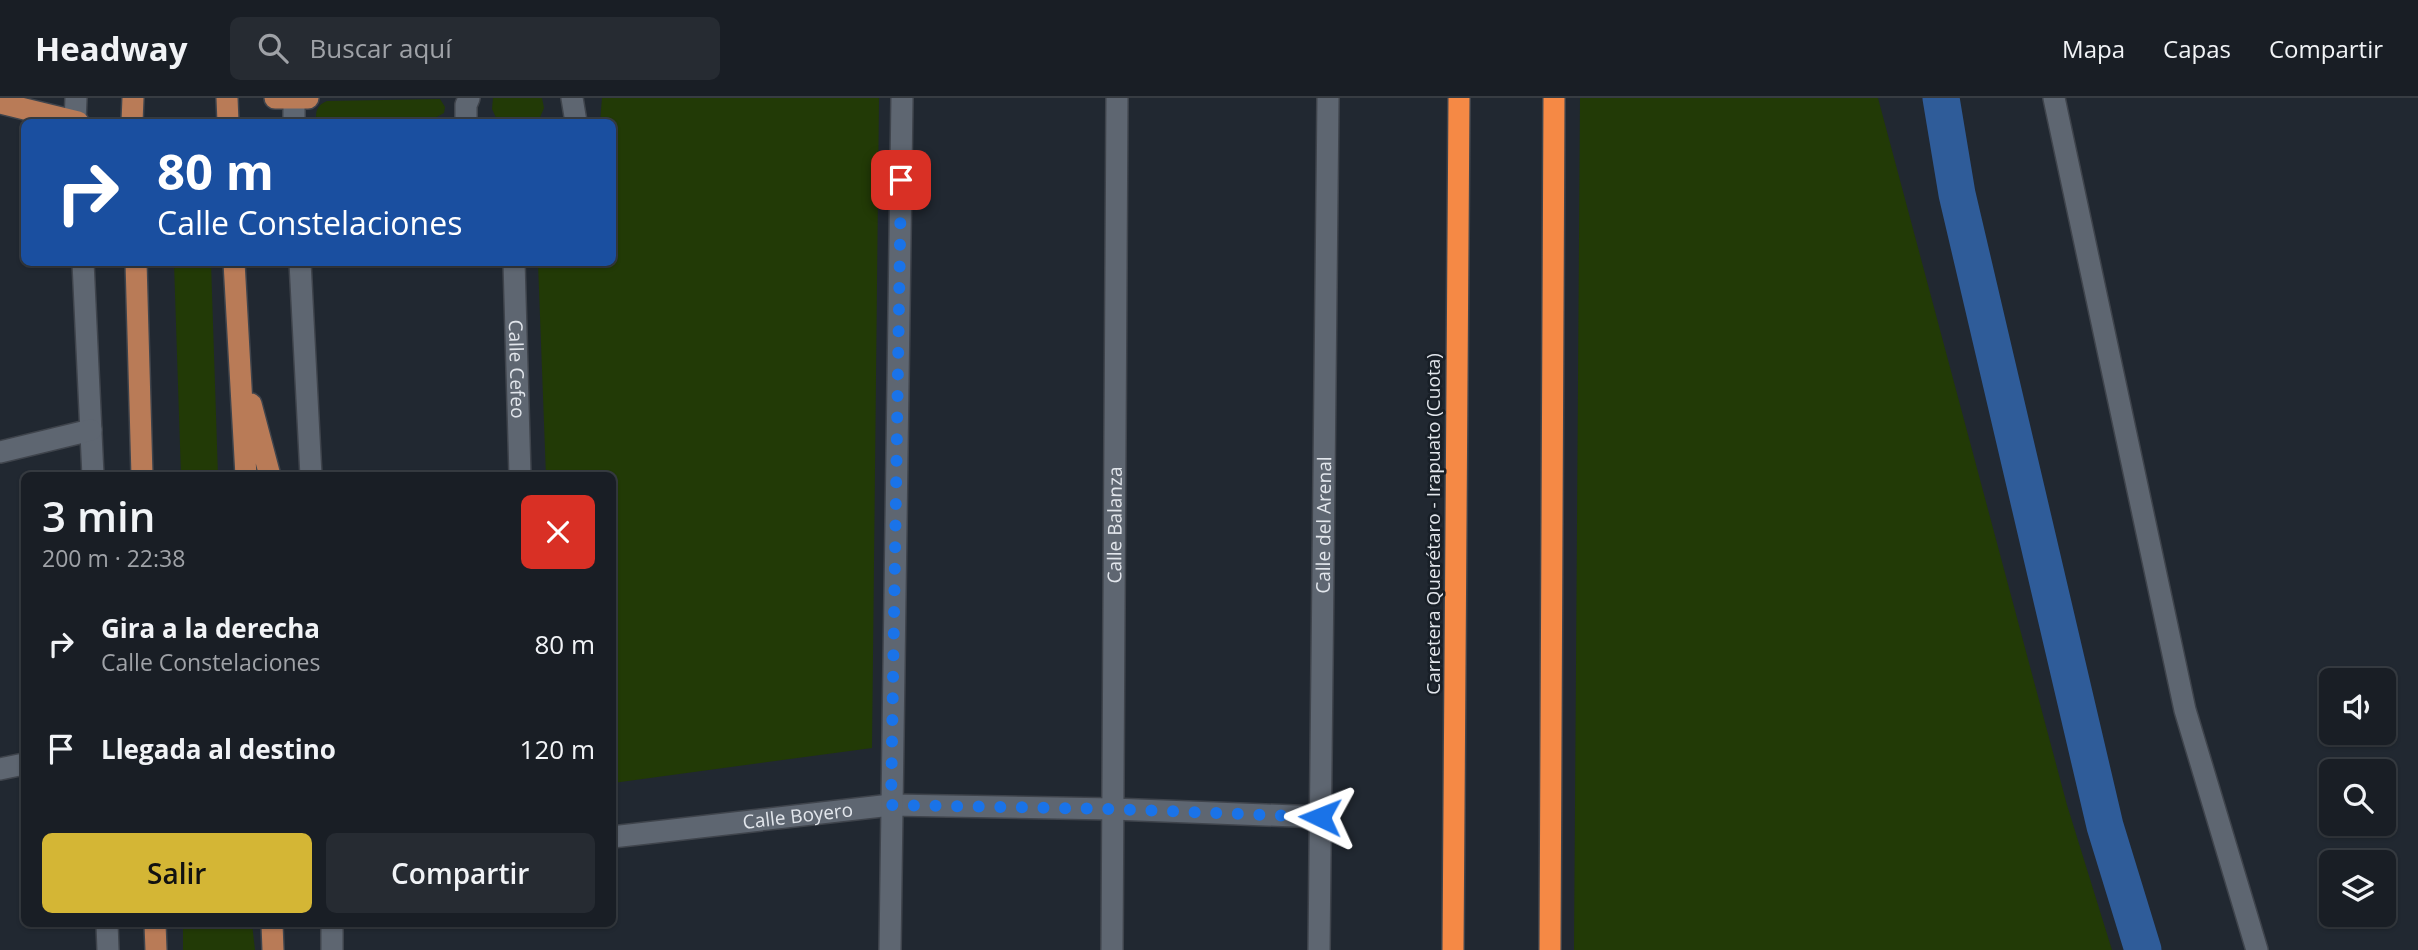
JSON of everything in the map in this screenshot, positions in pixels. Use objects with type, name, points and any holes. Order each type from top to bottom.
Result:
[{"type":"highway","name":"Carretera Querétaro - Irapuato (Cuota)","points":[[1453,950],[1459,98]]},
{"type":"highway","points":[[1549,950],[1554,98]]},
{"type":"main road","points":[[132,119],[133,98]]},
{"type":"main road","points":[[227,98],[228,119]]},
{"type":"main road","points":[[275,98],[308,98]]},
{"type":"main road","points":[[0,103],[64,119]]},
{"type":"main road","points":[[136,266],[142,472]]},
{"type":"main road","points":[[234,266],[246,472]]},
{"type":"main road","points":[[239,357],[269,472]]},
{"type":"main road","points":[[155,927],[156,950]]},
{"type":"main road","points":[[272,927],[273,950]]},
{"type":"street","points":[[76,98],[76,119]]},
{"type":"street","points":[[294,98],[294,119]]},
{"type":"street","points":[[466,119],[469,98]]},
{"type":"street","points":[[572,98],[576,119]]},
{"type":"street","points":[[890,950],[902,98]]},
{"type":"street","name":"Calle Balanza","points":[[1112,950],[1116,98]]},
{"type":"street","name":"Calle del Arenal","points":[[1319,950],[1328,98]]},
{"type":"street","points":[[2054,98],[2185,710],[2258,950]]},
{"type":"street","points":[[83,266],[93,472]]},
{"type":"street","points":[[300,266],[311,472]]},
{"type":"street","name":"Calle Cefeo","points":[[514,266],[520,472]]},
{"type":"street","points":[[0,452],[92,430]]},
{"type":"street","points":[[0,769],[21,765]]},
{"type":"street","name":"Calle Boyero","points":[[616,837],[891,805],[1113,809],[1320,817]]},
{"type":"street","points":[[107,927],[108,950]]},
{"type":"street","points":[[332,927],[332,950]]},
{"type":"green space","points":[[493,98],[542,98],[544,108],[539,119],[497,119],[492,109]]},
{"type":"green space","points":[[602,98],[879,98],[872,748],[616,783],[616,472],[546,472],[538,266],[616,266],[616,119],[600,119]]},
{"type":"green space","points":[[1580,98],[1878,98],[2067,805],[2112,950],[1574,950]]},
{"type":"green space","points":[[440,99],[445,107],[444,113],[435,118],[316,118],[318,108],[327,101]]},
{"type":"green space","points":[[174,266],[211,266],[218,472],[181,472]]},
{"type":"green space","points":[[183,927],[252,927],[255,950],[183,950]]},
{"type":"waterway","points":[[1941,98],[1957,194],[2105,826],[2143,950]]},
{"type":"route","points":[[901,180],[891,805],[1113,809],[1320,817]]}]
